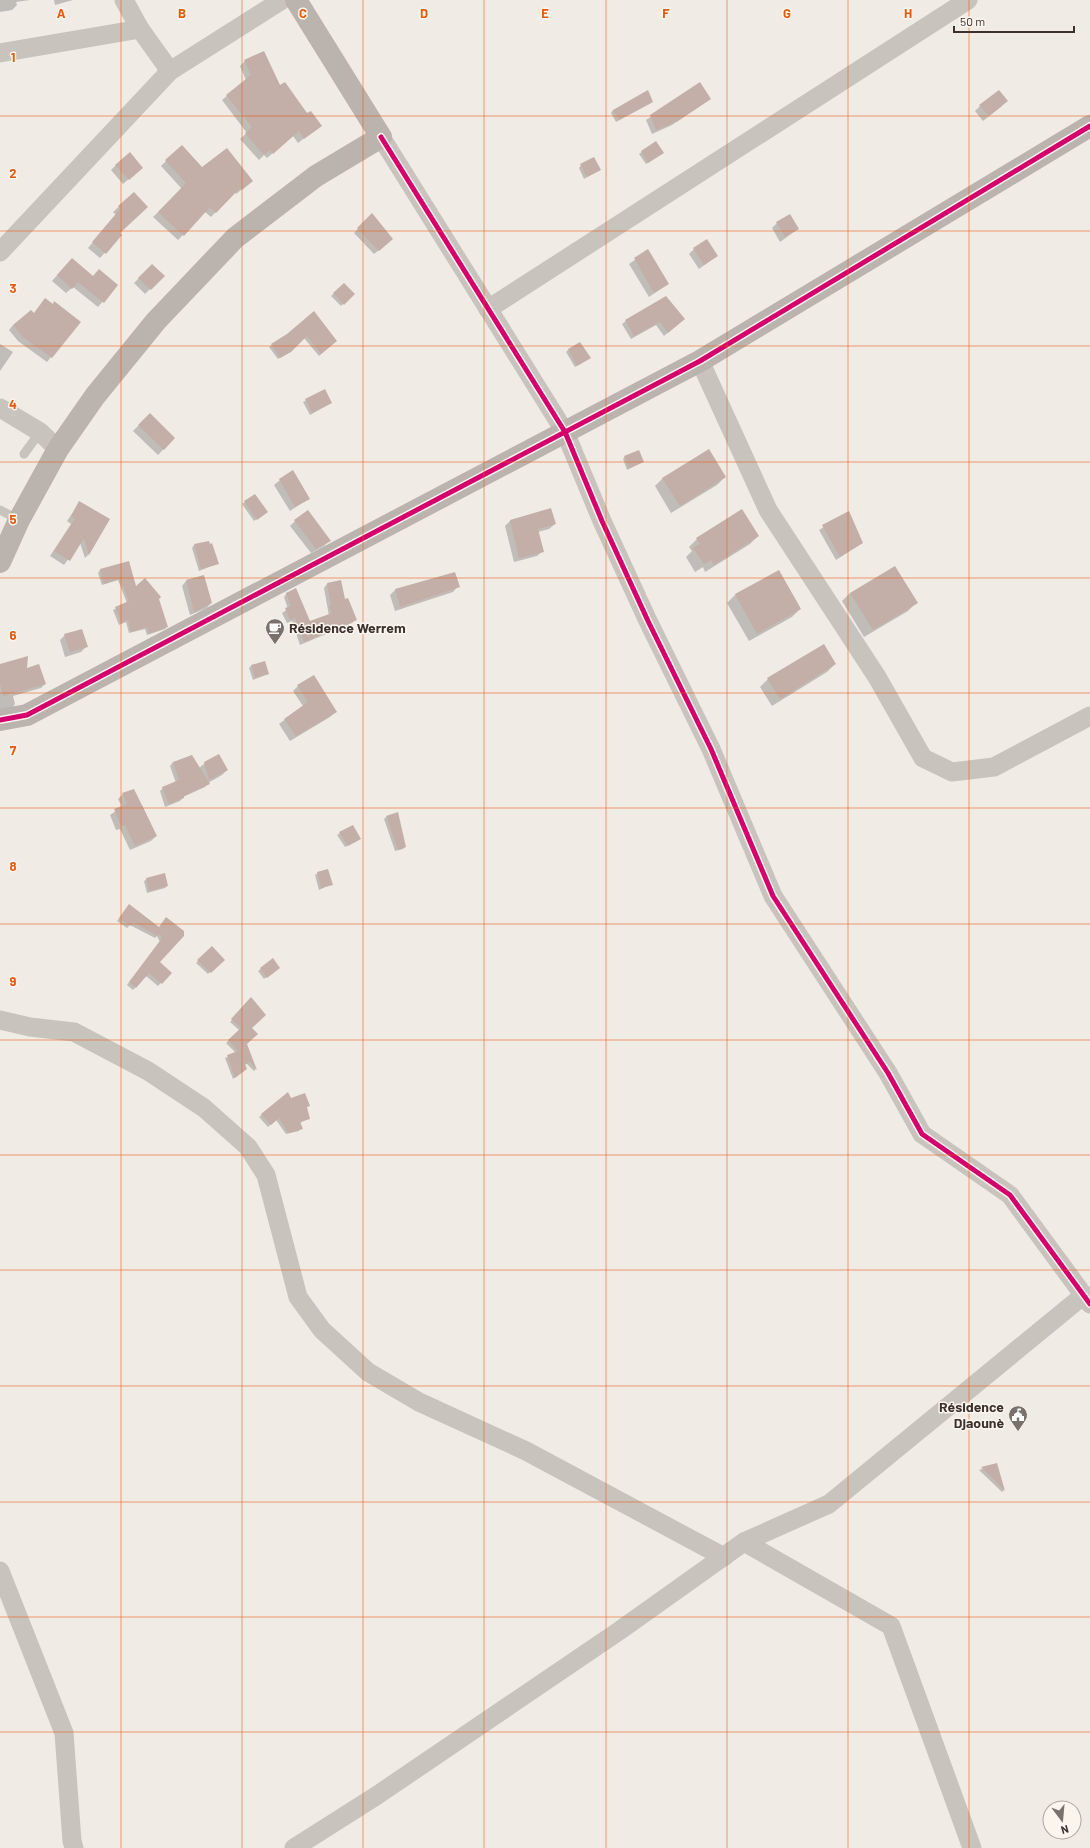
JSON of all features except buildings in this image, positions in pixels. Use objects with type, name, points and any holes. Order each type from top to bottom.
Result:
[{"type":"street","points":[[124,0],[140,29],[170,72]]},
{"type":"street","points":[[1,245],[170,72],[282,0]]},
{"type":"street","points":[[294,1848],[376,1796],[619,1631],[744,1542],[829,1504],[1087,1299],[1010,1195],[922,1134],[888,1073],[773,896],[711,749],[641,607],[602,521],[565,432],[296,0]]},
{"type":"street","points":[[488,309],[968,0]]},
{"type":"street","points":[[0,53],[140,29]]},
{"type":"street","points":[[0,720],[27,715],[700,360],[1090,126]]},
{"type":"street","points":[[0,562],[19,520],[58,449],[95,396],[156,321],[235,238],[316,176],[381,137]]},
{"type":"street","points":[[700,360],[768,510],[877,677],[923,758],[952,772],[994,767],[1090,716]]},
{"type":"street","points":[[0,408],[40,432],[58,449]]},
{"type":"street","points":[[0,1020],[30,1027],[74,1032],[148,1071],[204,1108],[248,1147],[266,1174],[298,1297],[322,1330],[368,1372],[419,1402],[526,1451],[724,1557]]},
{"type":"street","points":[[744,1542],[891,1626],[972,1848]]},
{"type":"street","points":[[0,1571],[64,1733],[72,1841],[74,1848]]},
{"type":"lane","points":[[24,454],[40,432]]},
{"type":"lane","points":[[0,510],[19,520]]},
{"type":"cycle path","points":[[0,720],[27,715],[700,361],[1090,126]]},
{"type":"cycle path","points":[[381,137],[565,432],[602,521],[648,621],[711,749],[773,896],[888,1073],[922,1134],[1010,1195],[1090,1304]]},
{"type":"place","name":"Résidence Werrem","points":[[275,645]]},
{"type":"place","name":"Résidence Djaounè","points":[[1018,1432]]}]
